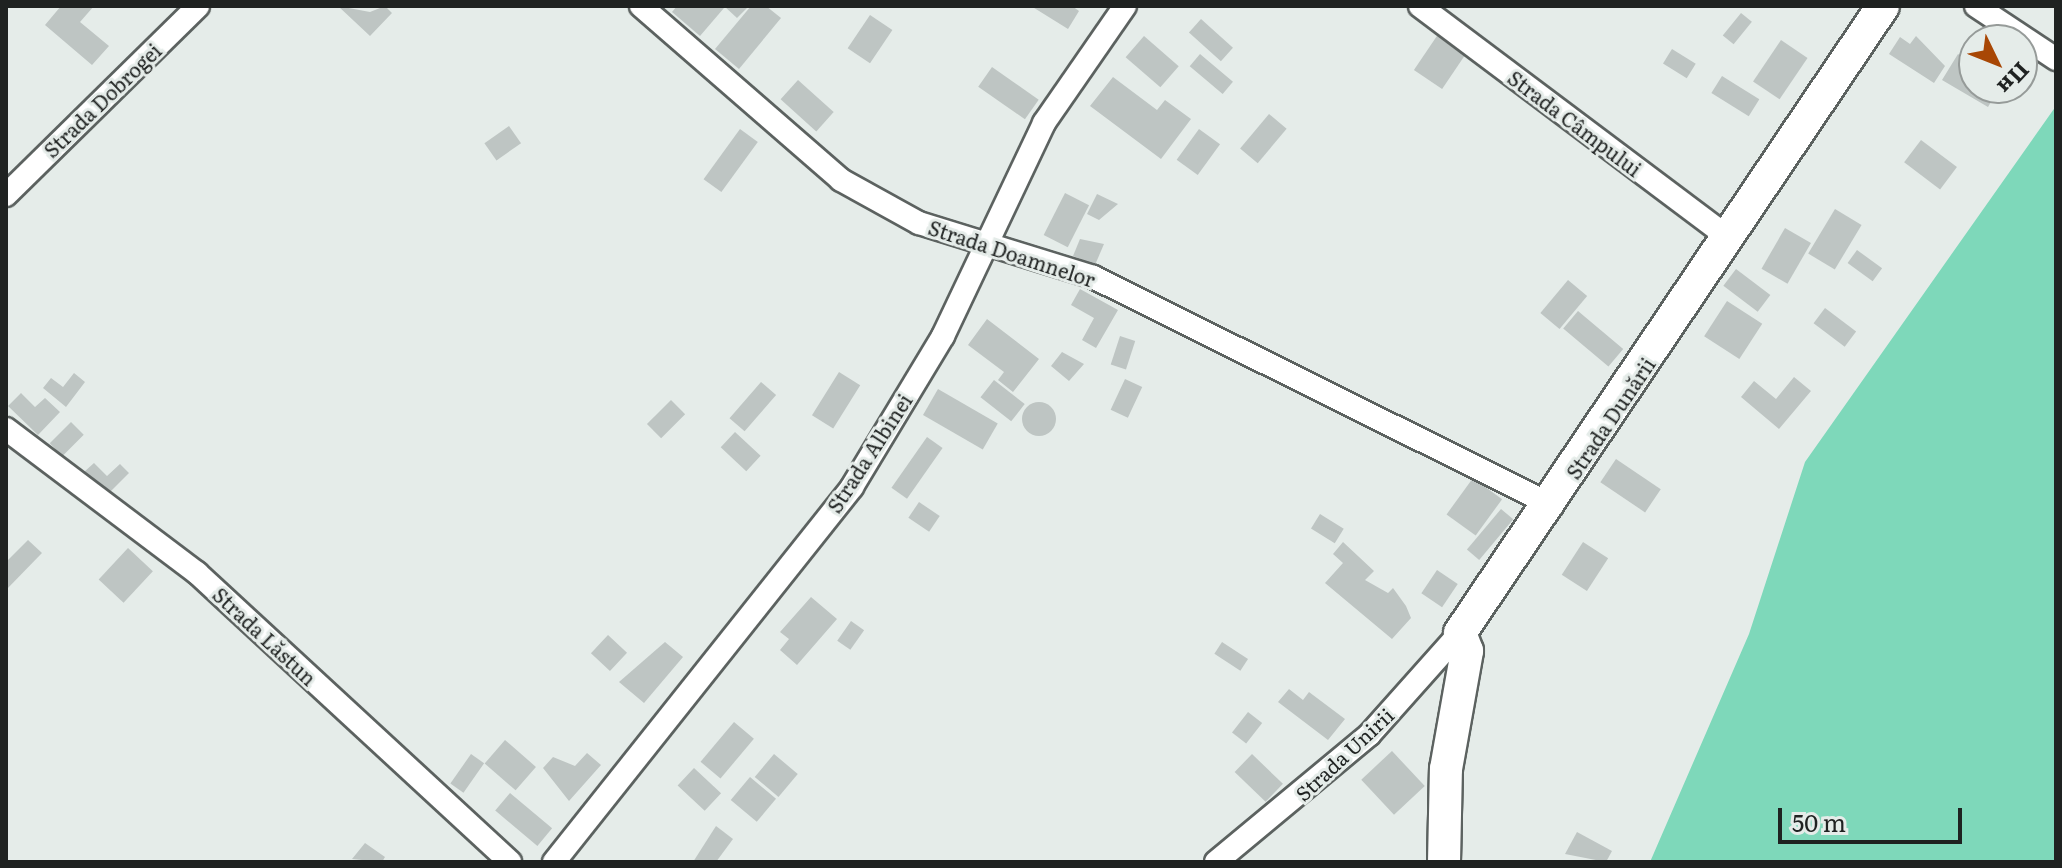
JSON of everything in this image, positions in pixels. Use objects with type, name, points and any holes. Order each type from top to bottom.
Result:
[{"type":"main road","name":"Strada Dunării","points":[[1460,633],[1552,505],[1883,6]]},
{"type":"main road","points":[[1444,862],[1446,769],[1467,651],[1460,633]]},
{"type":"street","name":"Strada Dobrogei","points":[[6,195],[198,6]]},
{"type":"street","name":"Strada Doamnelor","points":[[641,6],[841,180],[919,223],[1093,277],[1552,505]]},
{"type":"street","name":"Strada Albinei","points":[[554,862],[852,487],[943,336],[1044,123],[1125,6]]},
{"type":"street","name":"Strada Câmpului","points":[[1420,6],[1730,239]]},
{"type":"street","points":[[1976,6],[2056,59]]},
{"type":"street","name":"Strada Lăstun","points":[[6,429],[197,573],[510,862]]},
{"type":"street","name":"Strada Unirii","points":[[1216,862],[1369,735],[1460,633]]},
{"type":"shaded area","points":[[2056,106],[2056,862],[1650,862],[1749,634],[1805,462]]},
{"type":"building","points":[[61,6],[94,6],[80,22],[109,46],[92,65],[45,25]]},
{"type":"building","points":[[338,6],[370,12],[385,6],[392,13],[370,36]]},
{"type":"building","points":[[677,6],[724,8],[700,36],[672,12]]},
{"type":"building","points":[[724,6],[749,6],[737,18]]},
{"type":"building","points":[[751,6],[766,6],[781,18],[739,69],[715,49]]},
{"type":"building","points":[[1031,6],[1072,6],[1079,11],[1068,29]]},
{"type":"building","points":[[1741,13],[1752,22],[1734,44],[1723,36]]},
{"type":"building","points":[[870,15],[892,30],[870,63],[848,48]]},
{"type":"building","points":[[1201,19],[1233,48],[1221,61],[1189,32]]},
{"type":"building","points":[[1443,27],[1471,46],[1442,89],[1414,70]]},
{"type":"building","points":[[1144,36],[1179,66],[1160,87],[1126,57]]},
{"type":"building","points":[[1916,36],[1945,66],[1934,83],[1889,54],[1900,37],[1910,44]]},
{"type":"building","points":[[1781,40],[1808,58],[1780,99],[1753,81]]},
{"type":"building","points":[[1672,49],[1696,64],[1687,78],[1663,63]]},
{"type":"building","points":[[1200,54],[1233,82],[1223,94],[1190,66]]},
{"type":"building","points":[[1958,54],[1958,89],[1942,80]]},
{"type":"building","points":[[992,67],[1039,100],[1025,119],[978,87]]},
{"type":"building","points":[[1722,76],[1759,99],[1749,116],[1711,93]]},
{"type":"building","points":[[1113,77],[1157,110],[1165,100],[1191,119],[1161,159],[1090,106]]},
{"type":"building","points":[[798,80],[834,112],[816,131],[781,99]]},
{"type":"building","points":[[1269,114],[1287,129],[1258,163],[1240,148]]},
{"type":"building","points":[[509,126],[521,143],[496,160],[484,143]]},
{"type":"building","points":[[740,129],[758,142],[721,192],[704,179]]},
{"type":"building","points":[[1199,129],[1220,144],[1198,175],[1177,160]]},
{"type":"building","points":[[1921,140],[1957,167],[1940,189],[1904,162]]},
{"type":"building","points":[[1065,193],[1089,205],[1068,247],[1044,235]]},
{"type":"building","points":[[1097,194],[1118,204],[1099,220],[1087,214]]},
{"type":"building","points":[[1835,209],[1862,225],[1835,270],[1808,254]]},
{"type":"building","points":[[1785,228],[1811,243],[1787,284],[1762,269]]},
{"type":"building","points":[[1080,239],[1104,244],[1095,265],[1073,256]]},
{"type":"building","points":[[1857,250],[1882,268],[1873,281],[1848,263]]},
{"type":"building","points":[[1736,269],[1770,295],[1758,312],[1723,286]]},
{"type":"building","points":[[1568,280],[1587,296],[1560,329],[1540,313]]},
{"type":"building","points":[[1080,289],[1118,310],[1096,348],[1082,340],[1094,318],[1071,305]]},
{"type":"building","points":[[1727,301],[1762,324],[1739,359],[1704,336]]},
{"type":"building","points":[[1825,308],[1856,331],[1845,347],[1814,323]]},
{"type":"building","points":[[1578,311],[1623,349],[1608,367],[1563,329]]},
{"type":"building","points":[[987,319],[1039,359],[1013,392],[998,380],[1004,372],[968,345]]},
{"type":"building","points":[[1120,336],[1135,341],[1126,369],[1111,365]]},
{"type":"building","points":[[1062,352],[1084,364],[1069,381],[1051,366]]},
{"type":"building","points":[[839,372],[860,385],[833,428],[812,415]]},
{"type":"building","points":[[74,373],[85,382],[66,407],[43,388],[51,378],[63,387]]},
{"type":"building","points":[[1794,377],[1811,391],[1779,429],[1741,397],[1754,381],[1776,399]]},
{"type":"building","points":[[1125,379],[1142,387],[1128,418],[1111,410]]},
{"type":"building","points":[[994,380],[1025,404],[1011,421],[980,397]]},
{"type":"building","points":[[761,382],[776,395],[745,431],[730,418]]},
{"type":"building","points":[[938,389],[998,424],[983,449],[923,415]]},
{"type":"building","points":[[21,393],[35,407],[45,398],[60,412],[38,435],[8,406]]},
{"type":"building","points":[[671,400],[685,414],[661,438],[647,424]]},
{"type":"building","points":[[1039,402],[1051,407],[1056,419],[1051,431],[1039,436],[1027,431],[1022,419],[1027,407]]},
{"type":"building","points":[[71,422],[84,435],[63,456],[50,443]]},
{"type":"building","points":[[735,432],[761,456],[746,471],[721,447]]},
{"type":"building","points":[[927,437],[943,448],[907,499],[891,488]]},
{"type":"building","points":[[1616,459],[1661,489],[1645,512],[1600,482]]},
{"type":"building","points":[[94,463],[107,476],[120,464],[129,473],[106,496],[84,472]]},
{"type":"building","points":[[1473,478],[1502,499],[1476,536],[1447,514]]},
{"type":"building","points":[[919,502],[940,516],[929,532],[908,518]]},
{"type":"building","points":[[1501,509],[1513,519],[1479,560],[1467,550]]},
{"type":"building","points":[[1320,514],[1344,529],[1335,543],[1311,528]]},
{"type":"building","points":[[28,540],[42,553],[6,590],[6,562]]},
{"type":"building","points":[[1343,542],[1374,571],[1365,580],[1388,593],[1393,588],[1406,606],[1411,618],[1392,639],[1325,583],[1343,563],[1333,554]]},
{"type":"building","points":[[1583,542],[1608,558],[1587,591],[1562,575]]},
{"type":"building","points":[[128,548],[153,571],[124,603],[99,579]]},
{"type":"building","points":[[1437,570],[1458,584],[1442,607],[1421,593]]},
{"type":"building","points":[[811,597],[837,619],[797,665],[780,650],[789,639],[780,632]]},
{"type":"building","points":[[851,621],[864,630],[850,650],[837,641]]},
{"type":"building","points":[[608,635],[627,653],[610,671],[591,653]]},
{"type":"building","points":[[665,642],[683,657],[644,703],[619,682]]},
{"type":"building","points":[[1222,642],[1248,659],[1240,671],[1214,654]]},
{"type":"building","points":[[1289,689],[1303,700],[1309,692],[1345,719],[1328,740],[1278,702]]},
{"type":"building","points":[[1248,712],[1262,723],[1246,744],[1232,732]]},
{"type":"building","points":[[734,722],[754,739],[720,779],[701,762]]},
{"type":"building","points":[[505,740],[536,767],[516,790],[485,763]]},
{"type":"building","points":[[1392,751],[1425,786],[1394,815],[1361,780]]},
{"type":"building","points":[[587,753],[601,765],[569,801],[543,768],[553,757],[575,766]]},
{"type":"building","points":[[471,754],[484,763],[463,793],[450,783]]},
{"type":"building","points":[[774,754],[798,774],[778,797],[755,777]]},
{"type":"building","points":[[1252,754],[1283,784],[1266,802],[1235,772]]},
{"type":"building","points":[[694,768],[721,793],[705,811],[678,786]]},
{"type":"building","points":[[750,777],[776,799],[757,822],[731,800]]},
{"type":"building","points":[[510,793],[552,828],[537,846],[495,811]]},
{"type":"building","points":[[716,826],[733,839],[716,862],[693,862]]},
{"type":"building","points":[[1577,832],[1612,851],[1606,862],[1565,854]]},
{"type":"building","points":[[365,843],[385,857],[382,862],[352,859]]}]
